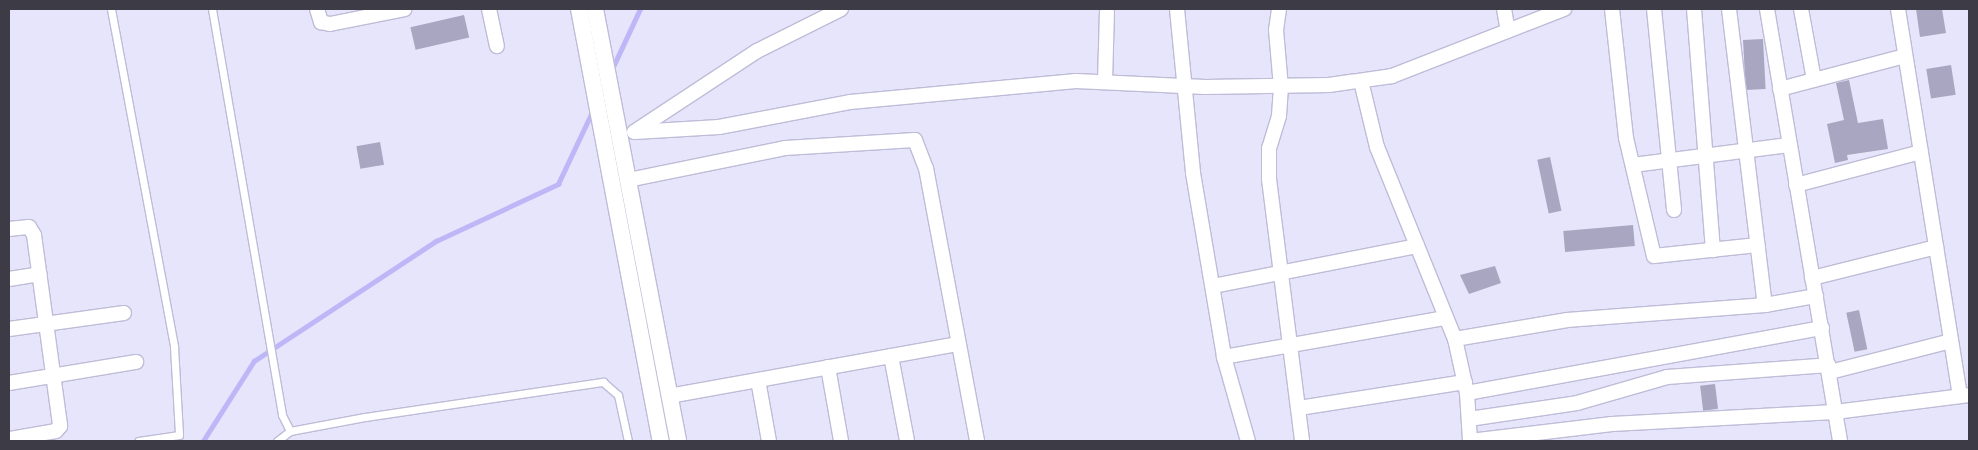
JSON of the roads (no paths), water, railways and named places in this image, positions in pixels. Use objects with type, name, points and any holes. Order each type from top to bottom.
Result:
[{"type":"street","points":[[317,9],[325,24],[405,9]]},
{"type":"street","points":[[489,9],[497,46]]},
{"type":"street","points":[[579,9],[599,68],[628,180],[678,441]]},
{"type":"street","points":[[595,9],[599,68]]},
{"type":"street","points":[[616,133],[757,51],[841,9]]},
{"type":"street","points":[[1177,9],[1183,85],[1224,357],[1248,441]]},
{"type":"street","points":[[1279,9],[1276,30],[1281,87],[1279,116],[1269,148],[1302,441]]},
{"type":"street","points":[[1504,9],[1508,31]]},
{"type":"street","points":[[616,133],[719,128],[850,102],[1105,82],[1281,87],[1392,76],[1564,9]]},
{"type":"street","points":[[1612,9],[1633,165],[1654,256],[1757,245]]},
{"type":"street","points":[[1654,9],[1674,210]]},
{"type":"street","points":[[1694,9],[1713,250]]},
{"type":"street","points":[[1729,9],[1744,151],[1765,305]]},
{"type":"street","points":[[1767,9],[1840,441]]},
{"type":"street","points":[[1801,9],[1814,80]]},
{"type":"street","points":[[1361,80],[1377,147],[1455,339],[1466,388],[1470,441],[1612,424],[1835,412],[1965,395],[1951,341],[1898,9]]},
{"type":"street","points":[[1105,82],[1107,12]]},
{"type":"street","points":[[1780,89],[1905,56]]},
{"type":"street","points":[[616,133],[661,441]]},
{"type":"street","points":[[628,180],[785,148],[915,140],[926,168],[977,441]]},
{"type":"street","points":[[1633,165],[1706,158],[1789,145]]},
{"type":"street","points":[[1796,185],[1921,152]]},
{"type":"street","points":[[9,229],[32,230],[54,377],[58,430],[9,439]]},
{"type":"street","points":[[1213,286],[1418,246]]},
{"type":"street","points":[[1812,278],[1936,247]]},
{"type":"street","points":[[9,279],[40,274]]},
{"type":"street","points":[[1455,339],[1567,320],[1765,305],[1816,296]]},
{"type":"street","points":[[9,329],[46,322],[124,313]]},
{"type":"street","points":[[1224,357],[1446,318]]},
{"type":"street","points":[[1299,408],[1466,388],[1822,328]]},
{"type":"street","points":[[1469,419],[1577,403],[1667,377],[1829,369],[1951,341]]},
{"type":"street","points":[[669,396],[958,344]]},
{"type":"street","points":[[891,356],[907,441]]},
{"type":"street","points":[[9,383],[136,362]]},
{"type":"street","points":[[828,368],[841,441]]},
{"type":"street","points":[[758,380],[769,441]]},
{"type":"lane","points":[[111,9],[172,324],[174,346],[179,435],[138,441]]},
{"type":"lane","points":[[212,9],[282,415],[290,431]]},
{"type":"lane","points":[[277,441],[290,431],[603,382],[618,395],[628,441]]},
{"type":"waterway","points":[[612,69],[640,9]]},
{"type":"waterway","points":[[203,441],[254,361],[436,241],[558,184],[593,110]]}]
